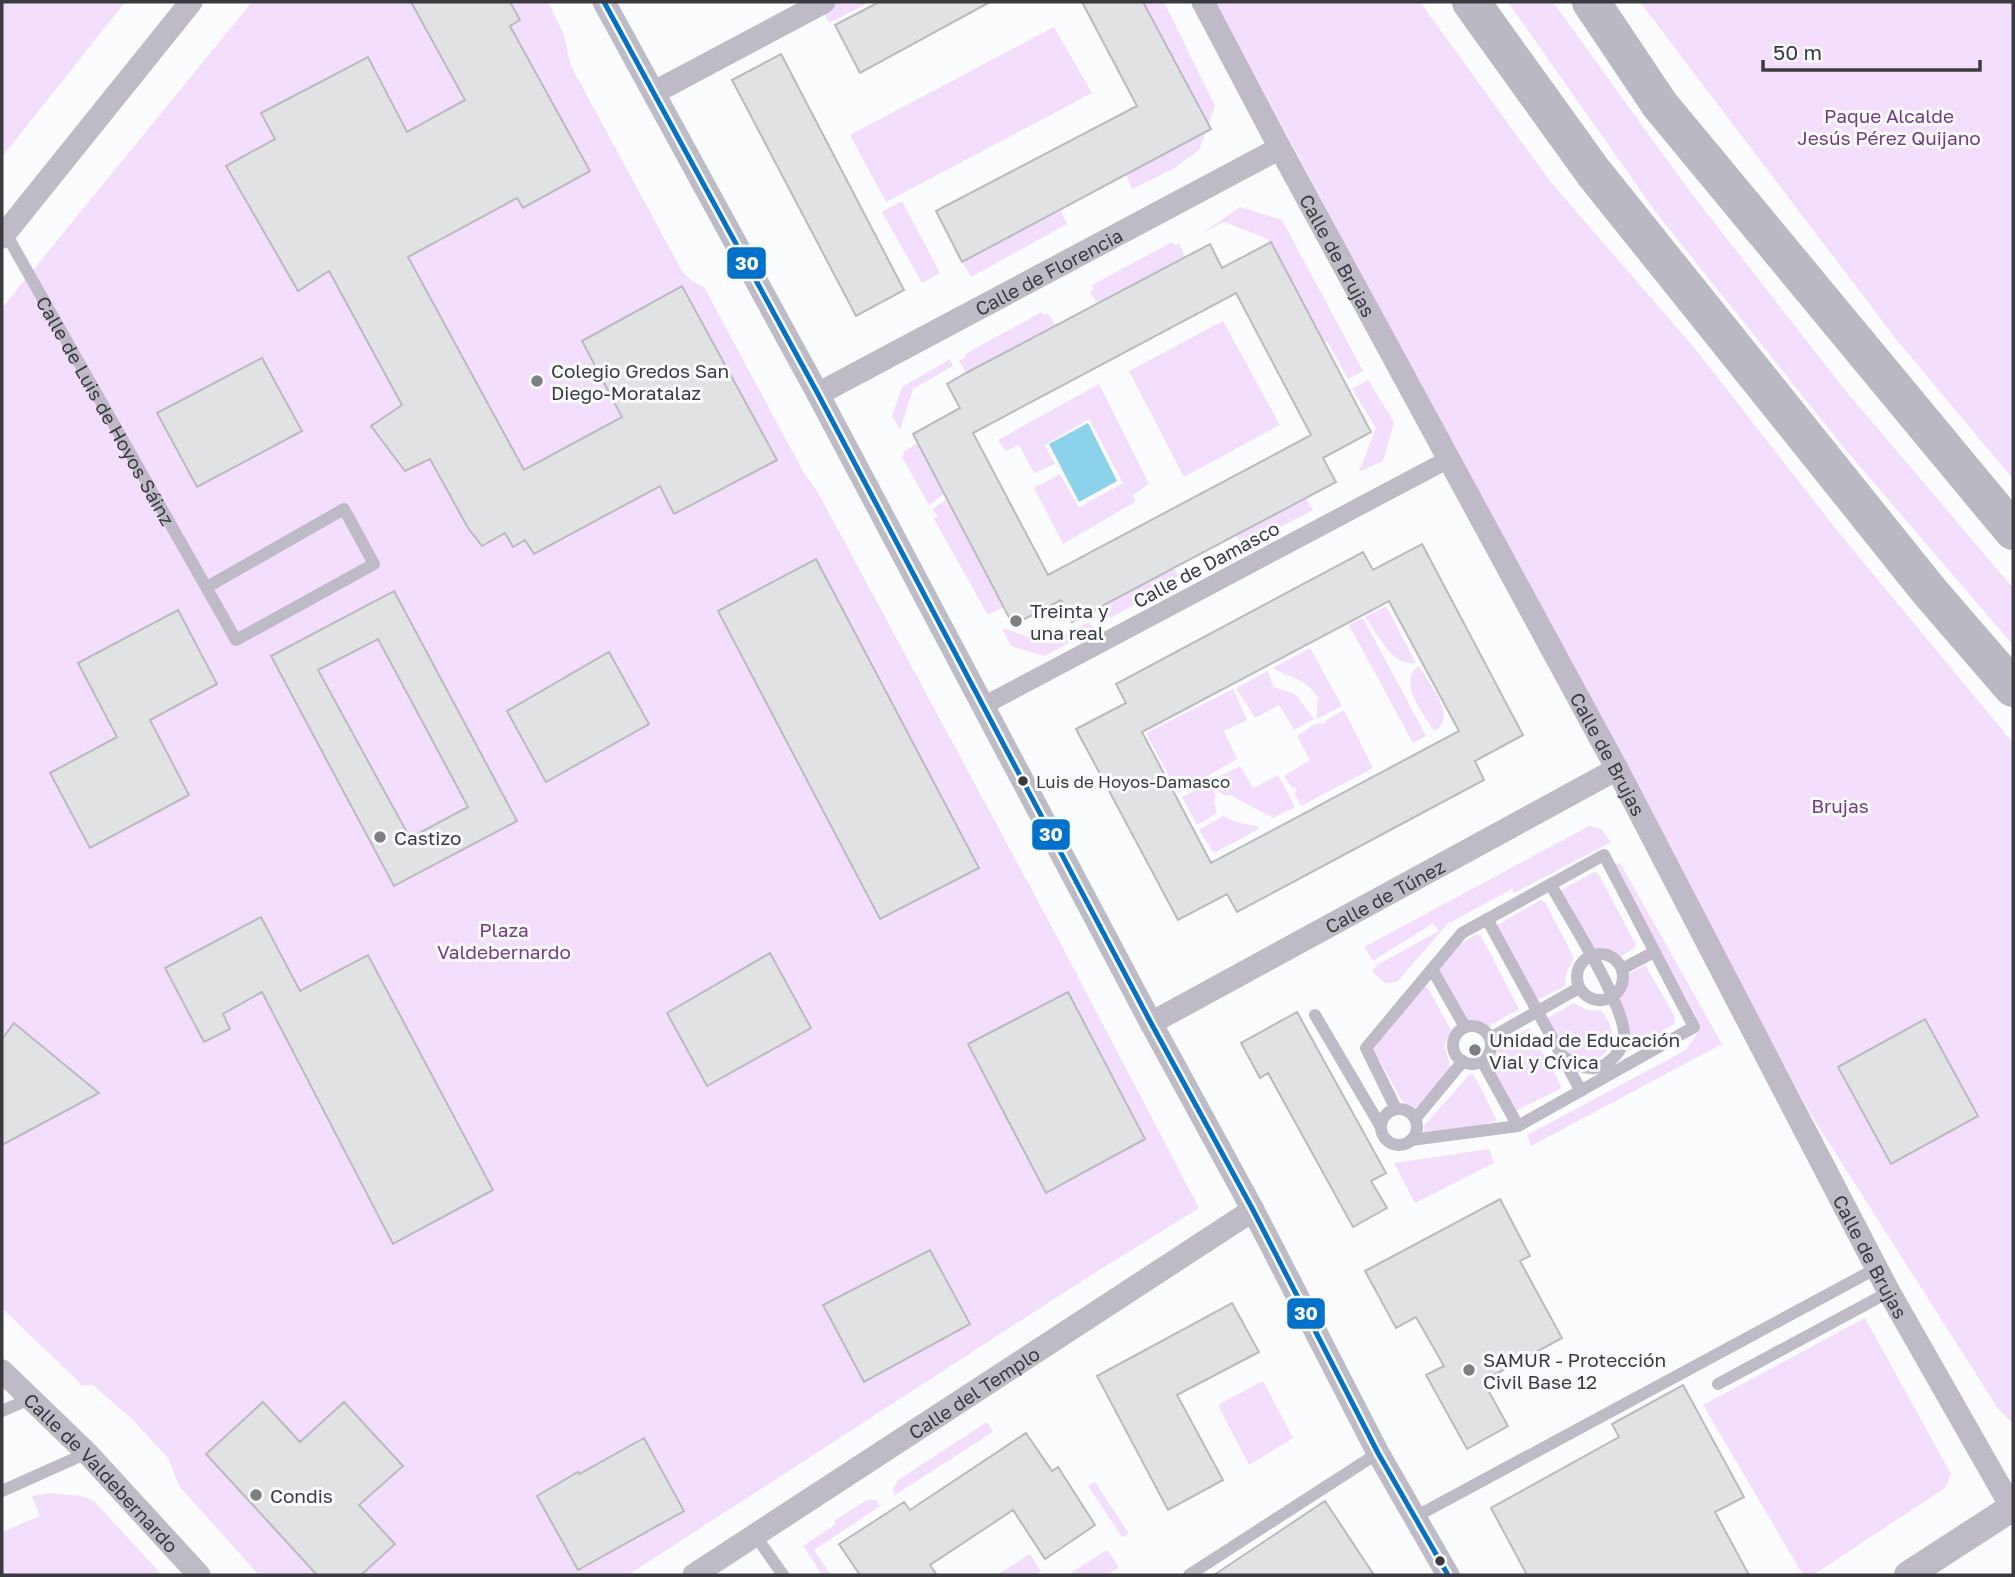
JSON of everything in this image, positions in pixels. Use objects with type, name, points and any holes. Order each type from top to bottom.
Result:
[{"type":"highway","points":[[1471,2],[1594,173],[1930,592],[2013,688]]},
{"type":"highway","points":[[1591,2],[1660,105],[2013,531]]},
{"type":"street","name":"Calle de Luis de Hoyos Sáinz","points":[[4,234],[191,2]]},
{"type":"street","points":[[655,92],[824,2]]},
{"type":"street","name":"Calle de Brujas","points":[[1203,2],[1617,769],[1889,1292],[2013,1509]]},
{"type":"street","points":[[606,4],[818,394],[1253,1210],[1378,1452],[1448,1575]]},
{"type":"street","name":"Calle de Florencia","points":[[818,394],[1280,148]]},
{"type":"street","name":"Calle de Damasco","points":[[983,706],[1449,458]]},
{"type":"street","name":"Calle de Túnez","points":[[1151,1023],[1617,769]]},
{"type":"street","name":"Calle del Templo","points":[[694,1575],[1253,1210]]},
{"type":"street","name":"Calle de Valdebernardo","points":[[2,1371],[87,1453],[199,1575]]},
{"type":"street","points":[[1908,1575],[2013,1509]]},
{"type":"lane","name":"Calle de Luis de Hoyos Sáinz","points":[[4,234],[236,640],[374,564],[344,509],[207,587]]},
{"type":"lane","points":[[1396,1110],[1366,1048],[1462,933],[1604,855],[1694,1027],[1518,1126],[1411,1140]]},
{"type":"lane","points":[[1550,884],[1613,996],[1622,1020],[1624,1040],[1616,1056],[1600,1068],[1579,1066],[1562,1056]]},
{"type":"lane","points":[[1486,919],[1581,1091]]},
{"type":"lane","points":[[1622,968],[1654,952]]},
{"type":"lane","points":[[1605,954],[1622,968],[1622,984],[1613,996],[1606,999],[1591,998],[1579,988],[1577,973],[1580,965],[1590,956],[1605,954]]},
{"type":"lane","points":[[1432,969],[1465,1027]]},
{"type":"lane","points":[[1490,1038],[1579,988]]},
{"type":"lane","points":[[1315,1015],[1385,1138],[1394,1144],[1406,1144],[1416,1131],[1415,1119],[1407,1111],[1396,1110],[1386,1115],[1381,1127]]},
{"type":"lane","points":[[1477,1026],[1487,1032],[1490,1038],[1490,1050],[1482,1060],[1470,1063],[1455,1052],[1453,1046],[1456,1034],[1465,1027],[1477,1026]]},
{"type":"lane","points":[[1482,1060],[1518,1126]]},
{"type":"lane","points":[[1415,1119],[1464,1061]]},
{"type":"lane","points":[[1415,1517],[1877,1268]]},
{"type":"lane","points":[[1718,1384],[1889,1292]]},
{"type":"lane","points":[[2,1411],[32,1398]]},
{"type":"lane","points":[[1189,1575],[1378,1452]]},
{"type":"lane","points":[[2,1491],[87,1453]]},
{"type":"lane","points":[[755,1535],[783,1575]]},
{"type":"green space","points":[[2,2],[125,2],[2,157]]},
{"type":"green space","name":"Plaza Valdebernardo","points":[[252,2],[548,2],[564,35],[571,66],[682,271],[692,281],[704,287],[805,475],[816,489],[1054,931],[1199,1208],[628,1575],[259,1575],[179,1486],[168,1458],[133,1420],[93,1385],[82,1385],[2,1308],[2,308]]},
{"type":"green space","points":[[834,2],[866,4],[829,23],[821,8]]},
{"type":"green space","points":[[1143,2],[1164,2],[1215,106],[1199,150],[1173,169],[1132,189],[1126,174],[1186,143],[1198,105]]},
{"type":"green space","name":"Brujas","points":[[1216,2],[1420,2],[1549,180],[1696,350],[1835,528],[2013,743],[2013,1424],[1997,1407],[1810,1113]]},
{"type":"green space","points":[[1508,2],[1553,2],[1685,185],[1845,390],[2013,588],[2013,645],[1845,449],[1655,211]]},
{"type":"green space","name":"Paque Alcalde Jesús Pérez Quijano","points":[[1640,2],[2013,2],[2013,479],[1896,339]]},
{"type":"green space","points":[[1054,27],[1092,93],[886,202],[850,135]]},
{"type":"green space","points":[[902,201],[940,273],[922,283],[882,212]]},
{"type":"green space","points":[[1240,207],[1282,220],[1363,371],[1348,379],[1327,341],[1323,342],[1268,239],[1224,222],[1202,233]]},
{"type":"green space","points":[[1060,210],[1067,224],[971,277],[962,262]]},
{"type":"green space","points":[[1172,242],[1175,246],[1179,243],[1185,257],[1098,304],[1090,292],[1094,289],[1092,285]]},
{"type":"green space","points":[[1042,312],[1044,315],[1048,313],[1056,326],[966,373],[959,361],[966,357],[965,354]]},
{"type":"green space","points":[[1223,321],[1280,425],[1184,477],[1129,371]]},
{"type":"green space","points":[[950,359],[953,366],[913,389],[900,430],[892,416],[902,387]]},
{"type":"green space","points":[[1368,380],[1394,422],[1383,461],[1359,472],[1376,428],[1352,389]]},
{"type":"green space","points":[[1099,384],[1149,484],[1133,495],[1135,502],[1063,544],[1034,488],[1060,474],[1079,507],[1123,483],[1089,419],[1045,445],[1055,464],[1034,473],[1019,445],[1006,451],[998,440]]},
{"type":"green space","points":[[918,443],[944,494],[929,505],[902,457],[903,452]]},
{"type":"green space","points":[[1306,498],[1313,510],[1246,545],[1244,542],[1241,544],[1236,535]]},
{"type":"green space","points":[[947,499],[1004,607],[988,615],[934,519],[938,516],[932,509]]},
{"type":"green space","points":[[1174,568],[1178,576],[1174,579],[1176,582],[1110,618],[1108,614],[1100,619],[1095,610]]},
{"type":"green space","points":[[1386,606],[1416,663],[1408,663],[1393,655],[1365,617]]},
{"type":"green space","points":[[1363,618],[1426,736],[1413,743],[1349,625]]},
{"type":"green space","points":[[1089,622],[1094,629],[1045,656],[1011,646],[1002,628],[1047,643]]},
{"type":"green space","points":[[1310,648],[1342,706],[1317,719],[1319,699],[1309,686],[1273,668]]},
{"type":"green space","points":[[1419,666],[1443,709],[1444,718],[1434,731],[1411,689],[1410,681]]},
{"type":"green space","points":[[1268,671],[1273,687],[1295,694],[1314,719],[1294,730],[1279,705],[1255,718],[1236,688]]},
{"type":"green space","points":[[1233,689],[1247,720],[1224,731],[1237,759],[1178,793],[1146,733]]},
{"type":"green space","points":[[1344,710],[1373,768],[1301,806],[1294,793],[1297,791],[1295,787],[1292,788],[1284,776],[1310,760],[1297,736],[1315,724],[1326,723],[1326,720]]},
{"type":"green space","points":[[1240,766],[1253,788],[1278,775],[1295,807],[1273,818],[1230,795],[1221,794],[1212,780]]},
{"type":"green space","points":[[1210,783],[1216,795],[1214,802],[1217,813],[1197,825],[1182,797]]},
{"type":"green space","points":[[1223,816],[1239,823],[1257,826],[1259,829],[1214,853],[1199,830]]},
{"type":"green space","points":[[1589,826],[1601,829],[1611,842],[1514,893],[1512,889],[1449,922],[1397,982],[1385,983],[1372,971],[1377,965],[1439,931],[1433,923],[1373,961],[1364,947]]},
{"type":"green space","points":[[1620,863],[1722,1044],[1531,1146],[1527,1135],[1686,1050],[1697,1034],[1696,1016],[1614,864]]},
{"type":"green space","points":[[1594,872],[1598,873],[1636,945],[1619,957],[1602,948],[1591,948],[1560,891]]},
{"type":"green space","points":[[1541,900],[1545,902],[1574,958],[1566,973],[1565,986],[1539,999],[1536,998],[1497,925]]},
{"type":"green space","points":[[1477,934],[1481,936],[1519,1009],[1488,1027],[1474,1021],[1470,1024],[1432,961]]},
{"type":"green space","points":[[1645,965],[1675,1017],[1674,1024],[1628,1052],[1628,1026],[1619,1002],[1628,974]]},
{"type":"green space","points":[[1424,986],[1428,988],[1451,1030],[1444,1046],[1451,1068],[1415,1109],[1404,1104],[1373,1049]]},
{"type":"green space","points":[[1574,1003],[1587,1010],[1602,1011],[1611,1026],[1612,1041],[1609,1048],[1604,1054],[1589,1061],[1573,1058],[1566,1052],[1547,1018]]},
{"type":"green space","points":[[1529,1028],[1561,1086],[1560,1089],[1515,1111],[1491,1066],[1498,1043]]},
{"type":"green space","points":[[1470,1074],[1474,1075],[1497,1121],[1424,1132],[1424,1126]]},
{"type":"green space","points":[[1489,1149],[1494,1163],[1415,1203],[1394,1163]]},
{"type":"green space","points":[[1865,1318],[1951,1474],[1945,1488],[1813,1575],[1803,1575],[1703,1405]]},
{"type":"green space","points":[[1263,1381],[1293,1438],[1249,1465],[1218,1405]]},
{"type":"green space","points":[[987,1422],[993,1432],[895,1495],[893,1489],[898,1480]]},
{"type":"green space","points":[[1095,1482],[1129,1534],[1122,1537],[1088,1486]]},
{"type":"green space","points":[[49,1493],[93,1500],[162,1575],[2,1575],[2,1532],[40,1516],[32,1496]]},
{"type":"green space","points":[[867,1500],[876,1500],[880,1506],[814,1550],[831,1575],[822,1575],[803,1546],[836,1524],[834,1521]]},
{"type":"green space","points":[[1107,1550],[1119,1567],[1107,1575],[1067,1575]]},
{"type":"green space","points":[[1030,1554],[1041,1571],[1034,1575],[997,1575]]},
{"type":"water","points":[[1088,423],[1117,481],[1079,502],[1049,444]]},
{"type":"building","points":[[411,2],[510,2],[520,20],[510,26],[590,171],[523,208],[517,198],[408,257],[524,470],[622,417],[582,341],[682,286],[777,460],[674,514],[660,486],[534,554],[525,540],[513,547],[505,533],[482,546],[468,528],[430,459],[405,471],[371,426],[402,405],[329,271],[298,291],[226,166],[275,139],[261,113],[368,57],[407,132],[465,100]]},
{"type":"building","points":[[879,2],[990,2],[860,73],[835,25]]},
{"type":"building","points":[[1082,2],[1143,2],[1211,129],[962,262],[936,211],[1137,106]]},
{"type":"building","points":[[781,54],[904,290],[856,316],[732,80]]},
{"type":"building","points":[[1271,242],[1371,432],[1323,458],[1336,482],[1072,622],[1061,600],[1013,625],[913,434],[960,408],[947,384],[966,373],[1210,244],[1222,268]],"holes":[[[1236,293],[1311,435],[1048,575],[973,433]]]},
{"type":"building","points":[[262,358],[302,431],[197,487],[157,413]]},
{"type":"building","points":[[1422,544],[1523,735],[1475,761],[1484,780],[1237,912],[1227,894],[1178,920],[1076,729],[1126,703],[1116,684],[1363,552],[1373,570]],"holes":[[[1389,601],[1459,731],[1211,863],[1142,732]]]},
{"type":"building","points":[[816,559],[979,868],[880,919],[718,611]]},
{"type":"building","points":[[394,591],[517,821],[394,886],[271,656]],"holes":[[[378,639],[468,807],[410,838],[318,670]]]},
{"type":"building","points":[[178,610],[217,684],[150,720],[189,795],[90,848],[50,773],[117,737],[78,663]]},
{"type":"building","points":[[609,652],[649,724],[546,782],[507,711]]},
{"type":"building","points":[[261,917],[300,991],[368,955],[493,1190],[393,1244],[262,992],[223,1014],[230,1029],[204,1042],[165,968]]},
{"type":"building","points":[[770,953],[811,1028],[707,1086],[667,1013]]},
{"type":"building","points":[[1068,992],[1145,1139],[1046,1193],[968,1044]]},
{"type":"building","points":[[1297,1012],[1386,1173],[1371,1181],[1387,1208],[1353,1227],[1268,1073],[1260,1078],[1241,1043]]},
{"type":"building","points":[[1925,1019],[1978,1116],[1891,1164],[1838,1067]]},
{"type":"building","points":[[14,1023],[99,1093],[2,1145],[2,1039]]},
{"type":"building","points":[[1500,1199],[1530,1256],[1520,1261],[1562,1338],[1483,1381],[1508,1426],[1467,1449],[1426,1375],[1444,1366],[1416,1317],[1396,1328],[1365,1271]]},
{"type":"building","points":[[930,1250],[970,1324],[864,1382],[823,1305]]},
{"type":"building","points":[[1232,1303],[1259,1352],[1177,1395],[1223,1480],[1168,1510],[1097,1376]]},
{"type":"building","points":[[1683,1385],[1744,1497],[1715,1512],[1749,1575],[1527,1575],[1491,1508],[1619,1437],[1612,1424]]},
{"type":"building","points":[[263,1402],[300,1442],[344,1402],[403,1466],[359,1505],[395,1544],[361,1575],[317,1575],[206,1454]]},
{"type":"building","points":[[1026,1433],[1052,1471],[1058,1467],[1095,1525],[1045,1559],[1013,1510],[930,1565],[937,1575],[860,1575],[839,1544],[904,1502],[910,1510]]},
{"type":"building","points":[[644,1438],[684,1511],[578,1570],[537,1496]]},
{"type":"building","points":[[1325,1501],[1374,1575],[1214,1575]]},
{"type":"transit line","name":"30","points":[[604,2],[818,394],[1253,1210],[1378,1453],[1448,1575]]},
{"type":"place","name":"Colegio Gredos San Diego-Moratalaz","points":[[537,381]]},
{"type":"place","name":"Treinta y una real","points":[[1016,621]]},
{"type":"place","name":"Luis de Hoyos-Damasco","points":[[1023,781]]},
{"type":"place","name":"Castizo","points":[[380,837]]},
{"type":"place","name":"Unidad de Educación Vial y Cívica","points":[[1475,1050]]},
{"type":"place","name":"SAMUR - Protección Civil Base 12","points":[[1469,1370]]},
{"type":"place","name":"Condis","points":[[256,1495]]}]
